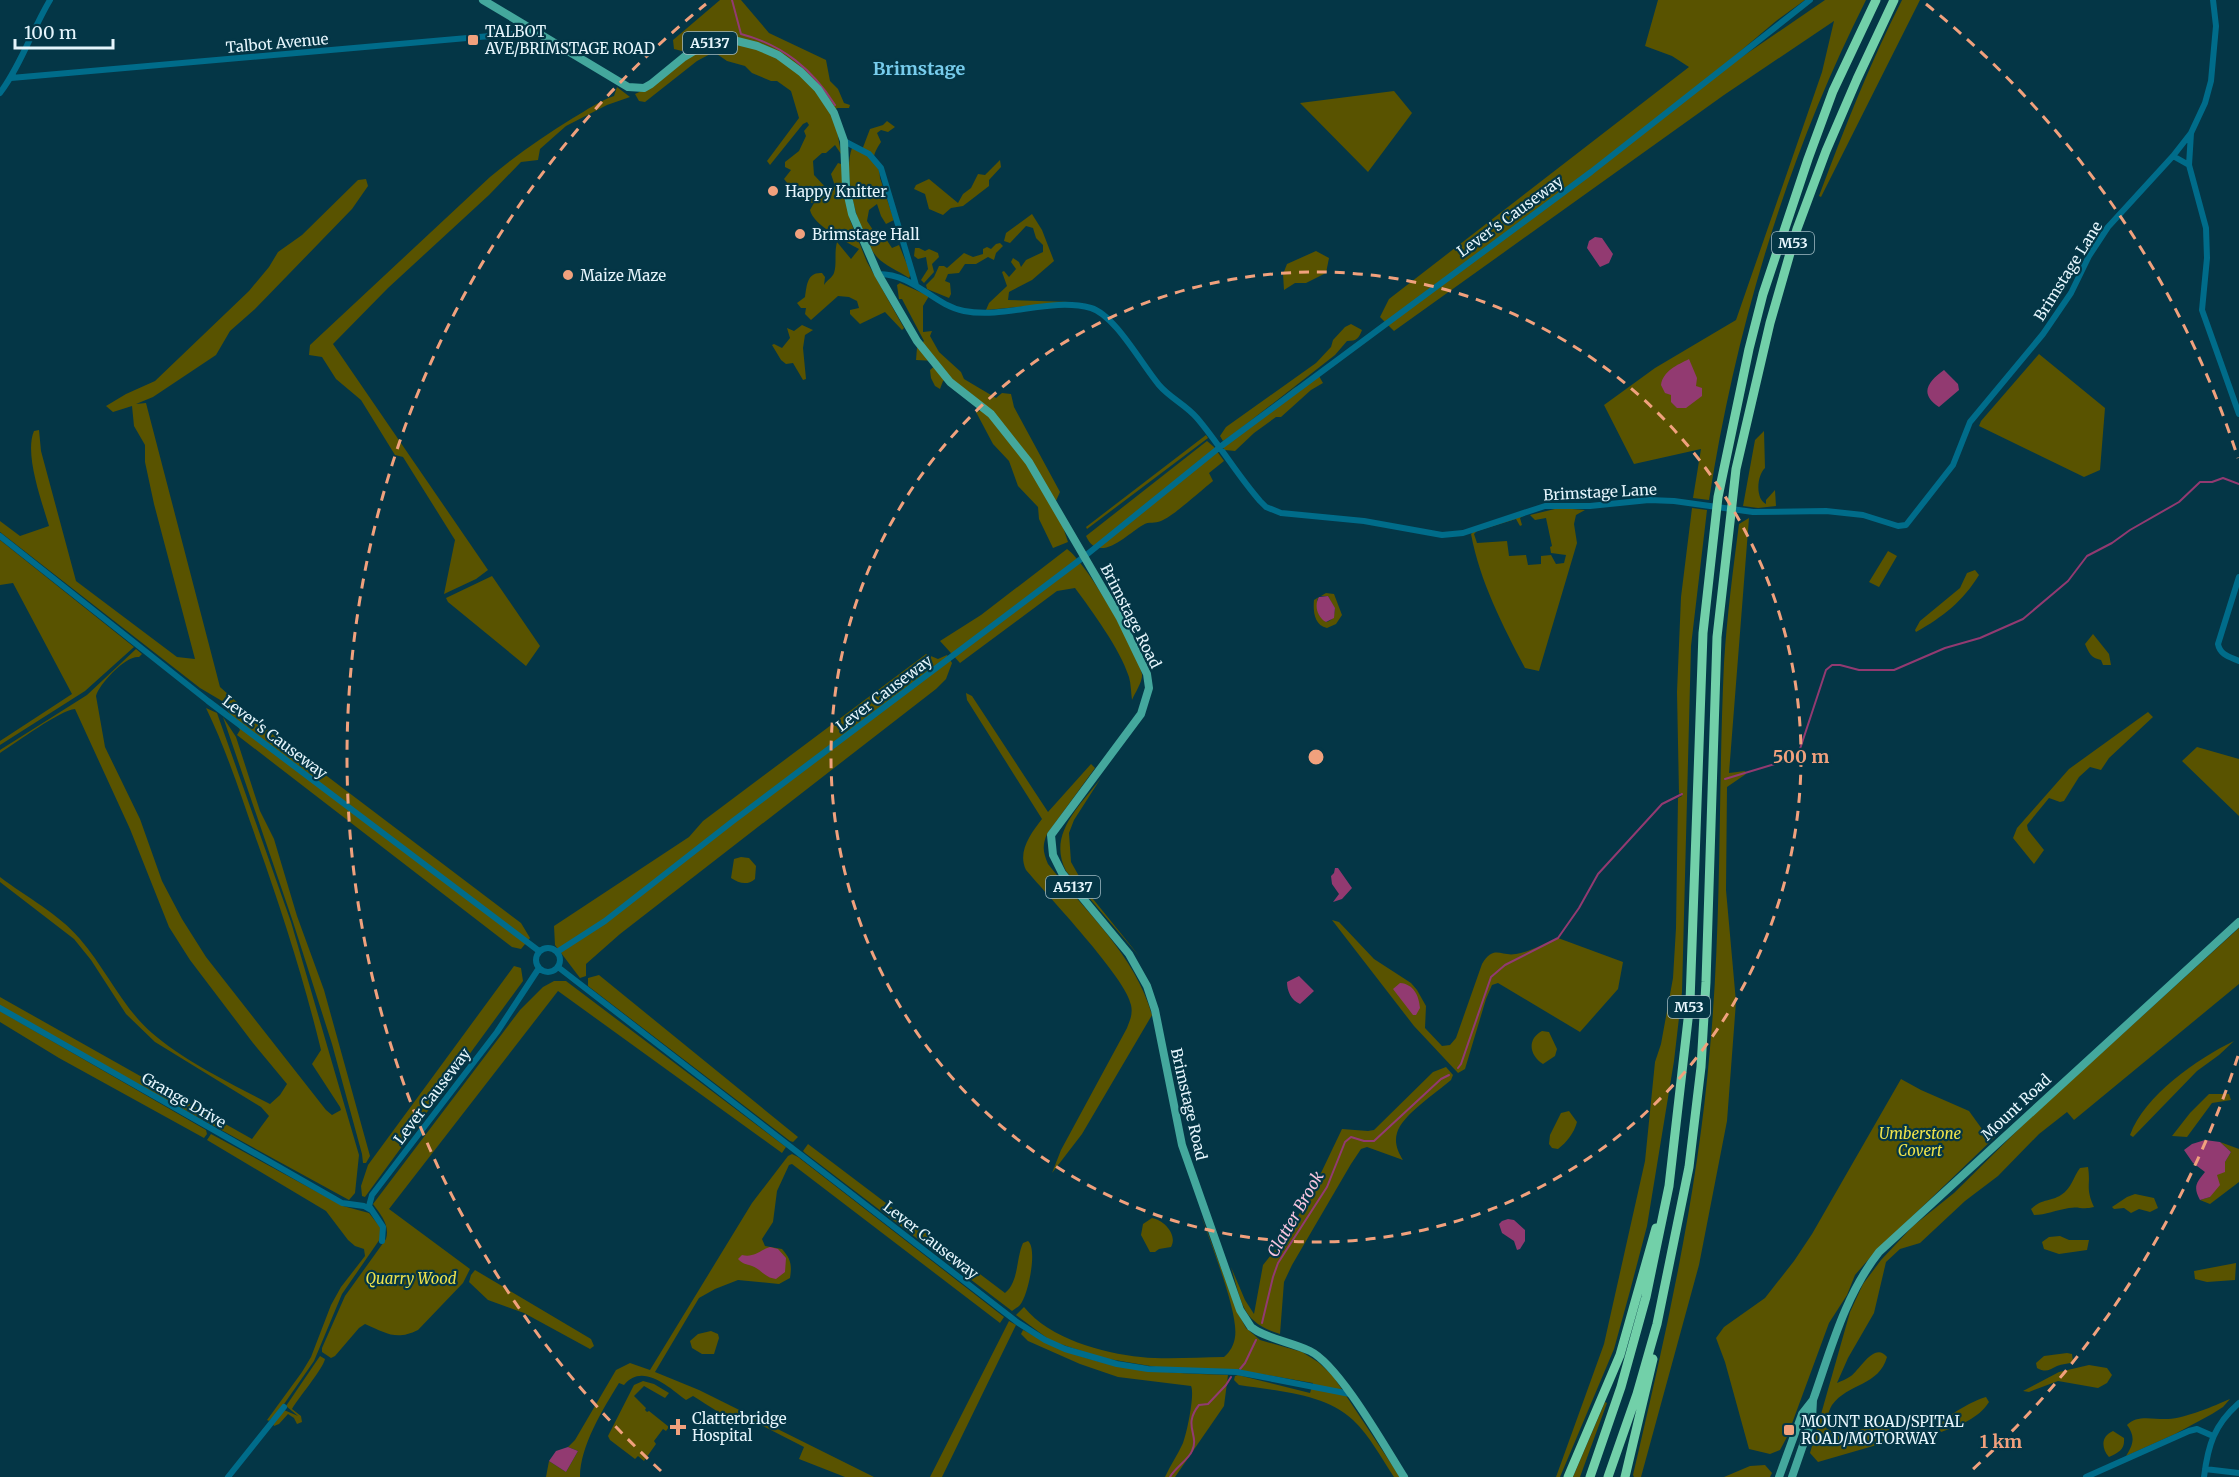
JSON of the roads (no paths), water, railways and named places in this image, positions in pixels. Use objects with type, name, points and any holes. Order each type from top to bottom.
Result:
[{"type":"highway","name":"M53","points":[[1590,1477],[1621,1387],[1646,1297],[1670,1185],[1690,1002],[1703,633],[1718,497],[1762,294],[1833,91],[1876,0]]},
{"type":"highway","name":"M53","points":[[1608,1477],[1637,1394],[1664,1288],[1689,1167],[1701,1067],[1706,982],[1717,637],[1732,499],[1747,420],[1770,323],[1797,229],[1848,99],[1894,0]]},
{"type":"highway","points":[[1568,1477],[1620,1355],[1648,1252],[1670,1185]]},
{"type":"highway","points":[[1625,1477],[1656,1347],[1664,1288]]},
{"type":"main road","name":"Brimstage Road","points":[[483,0],[628,87],[637,88],[651,84],[684,57],[704,45],[733,40],[758,46],[790,63],[818,89],[834,113],[844,141],[846,187],[852,214],[878,274],[917,341],[950,382],[991,414],[1029,462],[1120,618],[1147,674],[1149,688],[1141,714],[1051,835],[1053,855],[1062,873],[1129,954],[1147,986],[1155,1010],[1182,1145],[1240,1310],[1251,1327],[1257,1331],[1311,1351],[1325,1361],[1336,1373],[1404,1477]]},
{"type":"main road","name":"Mount Road","points":[[1792,1477],[1812,1419],[1813,1400],[1851,1295],[1864,1271],[1879,1252],[2239,922]]},
{"type":"main road","name":"Mount Road","points":[[1779,1477],[1802,1414],[1813,1400]]},
{"type":"street","points":[[0,93],[11,78],[50,0]]},
{"type":"street","name":"Lever's Causeway","points":[[1220,447],[1591,172],[1810,0]]},
{"type":"street","points":[[2213,0],[2216,26],[2211,81],[2205,103],[2191,133],[2189,165],[2206,228],[2207,258],[2202,310],[2239,414]]},
{"type":"street","points":[[510,35],[516,19]]},
{"type":"street","name":"Talbot Avenue","points":[[11,78],[538,32]]},
{"type":"street","name":"Brimstage Lane","points":[[878,274],[891,274],[916,285],[962,311],[994,313],[1050,306],[1092,309],[1108,317],[1160,387],[1195,415],[1260,501],[1266,507],[1281,513],[1364,521],[1442,535],[1463,533],[1545,506],[1590,507],[1649,500],[1674,501],[1753,512],[1826,511],[1863,515],[1898,526],[1906,525],[1953,465],[1970,422],[2043,334],[2066,301],[2089,256],[2108,226],[2173,156],[2191,133]]},
{"type":"street","points":[[844,141],[869,154],[881,168],[916,285]]},
{"type":"street","points":[[2173,156],[2189,165]]},
{"type":"street","name":"Lever Causeway","points":[[557,952],[605,921],[733,821],[1085,556],[1220,447]]},
{"type":"street","name":"Lever's Causeway","points":[[0,536],[207,701],[539,951]]},
{"type":"street","points":[[2239,578],[2218,644],[2225,655],[2239,661]]},
{"type":"street","points":[[550,948],[557,952],[560,959],[558,967],[551,971],[539,968],[536,958],[539,951],[550,948]]},
{"type":"street","name":"Lever Causeway","points":[[558,967],[1008,1314],[1045,1340],[1065,1349],[1117,1364],[1148,1369],[1237,1372],[1350,1394]]},
{"type":"street","name":"Lever Causeway","points":[[359,1205],[372,1195],[497,1032],[539,968]]},
{"type":"street","name":"Grange Drive","points":[[0,1008],[332,1197],[345,1204],[359,1205],[371,1210]]},
{"type":"street","points":[[372,1195],[371,1210],[383,1227],[382,1241]]},
{"type":"street","points":[[2204,1477],[2206,1458],[2213,1436],[2239,1403]]},
{"type":"street","points":[[228,1477],[284,1407]]},
{"type":"street","points":[[2086,1477],[2189,1431],[2197,1429],[2213,1436]]},
{"type":"street","points":[[2205,1469],[2239,1473]]},
{"type":"waterway","points":[[732,0],[741,34],[770,45],[795,60],[817,80],[835,105]]},
{"type":"waterway","points":[[1725,779],[1798,755],[1826,670],[1832,665],[1859,670],[1894,670],[1945,648],[1980,638],[2023,619],[2068,581],[2087,556],[2179,502],[2200,482],[2212,482],[2223,478],[2239,484]]},
{"type":"waterway","points":[[1458,1068],[1491,977],[1505,965],[1558,938],[1579,908],[1598,874],[1662,804],[1682,794]]},
{"type":"waterway","name":"Clatter Brook","points":[[1262,1323],[1278,1263],[1327,1187],[1345,1142],[1351,1137],[1374,1141],[1441,1079],[1449,1075]]},
{"type":"waterway","name":"Clatter Brook","points":[[1240,1369],[1256,1340]]},
{"type":"waterway","name":"Clatter Brook","points":[[1170,1477],[1192,1451],[1194,1440],[1191,1425],[1194,1412],[1199,1405],[1208,1404],[1231,1377]]},
{"type":"place","name":"TALBOT AVE/BRIMSTAGE ROAD","points":[[473,40]]},
{"type":"place","name":"Happy Knitter","points":[[773,191]]},
{"type":"place","name":"Brimstage Hall","points":[[800,234]]},
{"type":"place","name":"Maize Maze","points":[[568,275]]},
{"type":"place","name":"Clatterbridge Hospital","points":[[678,1427]]},
{"type":"place","name":"MOUNT ROAD/SPITAL ROAD/MOTORWAY","points":[[1789,1430]]},
{"type":"district","name":"Brimstage","points":[[919,68]]},
{"type":"park label","name":"Umberstone Covert","points":[[1920,1142]]},
{"type":"park label","name":"Quarry Wood","points":[[411,1278]]}]
